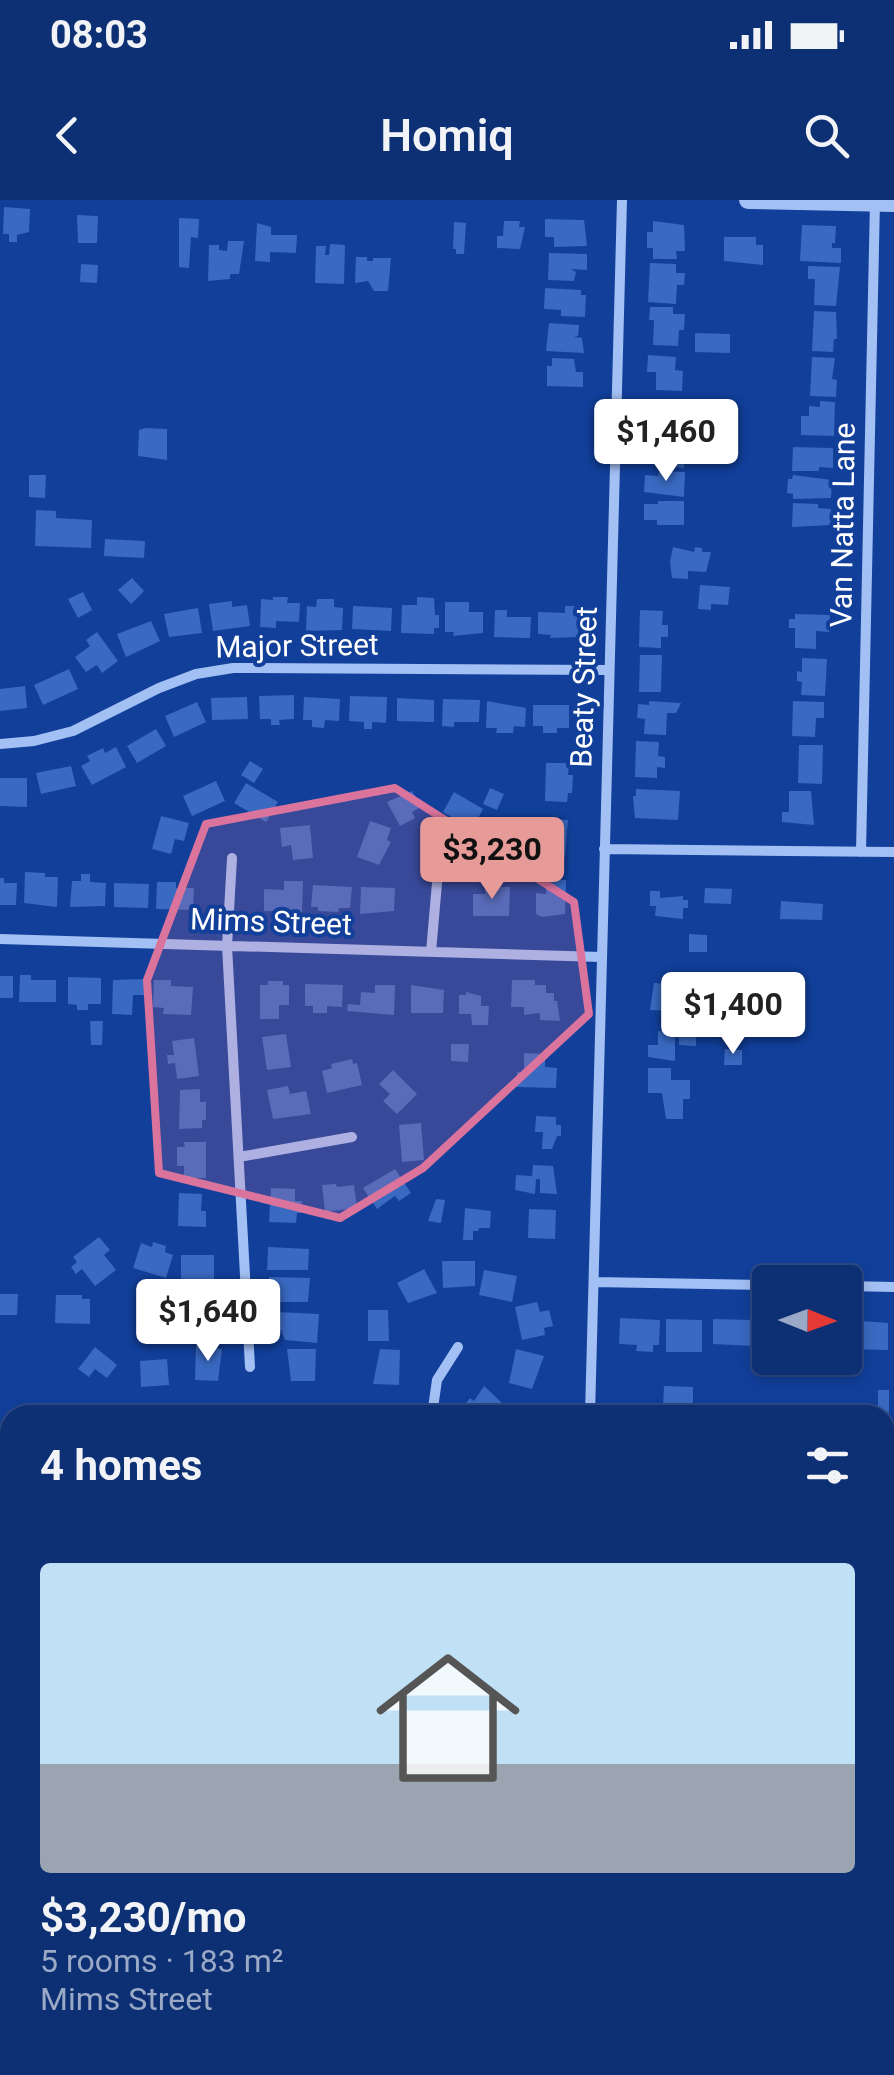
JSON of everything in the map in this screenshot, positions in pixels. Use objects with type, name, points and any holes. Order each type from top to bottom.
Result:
[{"type":"street","name":"Beaty Street","points":[[590,1405],[622,200]]},
{"type":"street","points":[[748,200],[894,203]]},
{"type":"street","name":"Van Natta Lane","points":[[861,852],[874,202]]},
{"type":"street","name":"Major Street","points":[[0,744],[34,741],[72,731],[159,688],[196,674],[232,668],[609,670]]},
{"type":"street","points":[[604,849],[894,852]]},
{"type":"street","points":[[232,858],[228,946],[250,1367]]},
{"type":"street","points":[[431,952],[439,860]]},
{"type":"street","name":"Mims Street","points":[[0,940],[601,957]]},
{"type":"street","points":[[238,1157],[352,1137]]},
{"type":"street","points":[[594,1282],[752,1285]]},
{"type":"street","points":[[862,1286],[894,1287]]},
{"type":"street","points":[[142,1317],[248,1319]]},
{"type":"street","points":[[433,1405],[437,1380],[458,1347]]},
{"type":"highlighted area","points":[[395,788],[574,902],[589,1014],[423,1168],[340,1218],[159,1173],[147,980],[206,824]]},
{"type":"building","points":[[4,207],[30,209],[29,232],[17,235],[17,242],[9,242],[9,234],[3,234]]},
{"type":"building","points":[[77,215],[98,216],[97,243],[78,243]]},
{"type":"building","points":[[179,218],[199,219],[198,238],[191,237],[189,268],[179,267]]},
{"type":"building","points":[[545,219],[584,220],[587,246],[554,247],[554,237],[545,237]]},
{"type":"building","points":[[504,221],[520,221],[519,227],[525,227],[520,249],[497,248],[497,236],[503,236]]},
{"type":"building","points":[[653,221],[684,225],[685,251],[676,251],[677,259],[653,259],[653,248],[647,248],[647,232],[653,232]]},
{"type":"building","points":[[454,222],[466,223],[464,254],[456,254],[453,249]]},
{"type":"building","points":[[257,223],[271,227],[271,235],[297,235],[296,253],[270,252],[270,262],[255,261]]},
{"type":"building","points":[[802,225],[836,226],[832,248],[841,248],[841,263],[800,261]]},
{"type":"building","points":[[724,237],[756,237],[756,245],[763,245],[763,265],[724,261]]},
{"type":"building","points":[[228,241],[244,241],[239,274],[208,281],[209,245],[219,245],[219,250],[227,251]]},
{"type":"building","points":[[330,244],[345,245],[344,284],[315,283],[316,246],[326,246],[325,255],[329,255]]},
{"type":"building","points":[[549,253],[587,254],[587,270],[571,269],[576,272],[574,281],[548,280]]},
{"type":"building","points":[[356,257],[367,257],[367,261],[391,258],[388,291],[374,291],[368,281],[355,283]]},
{"type":"building","points":[[650,263],[676,264],[676,273],[685,273],[684,285],[677,285],[676,304],[648,302]]},
{"type":"building","points":[[81,264],[98,265],[97,283],[80,282]]},
{"type":"building","points":[[808,266],[840,267],[836,306],[814,305],[815,279],[808,279]]},
{"type":"building","points":[[545,288],[581,290],[581,295],[586,295],[585,317],[561,316],[561,310],[544,309]]},
{"type":"building","points":[[650,307],[673,307],[673,314],[685,314],[678,346],[653,345]]},
{"type":"building","points":[[814,311],[836,312],[837,339],[833,352],[812,351]]},
{"type":"building","points":[[549,323],[579,325],[578,336],[574,337],[582,338],[584,353],[546,351]]},
{"type":"building","points":[[695,333],[730,334],[730,353],[695,352]]},
{"type":"building","points":[[648,355],[676,357],[675,370],[683,371],[682,391],[656,390],[656,372],[647,372]]},
{"type":"building","points":[[812,357],[835,358],[832,379],[837,380],[836,397],[810,396]]},
{"type":"building","points":[[552,358],[574,359],[576,372],[583,372],[583,387],[547,386],[547,366],[552,366]]},
{"type":"building","points":[[705,399],[724,400],[724,415],[705,414]]},
{"type":"building","points":[[820,401],[835,402],[834,436],[801,435],[801,416],[809,416],[809,406],[820,407]]},
{"type":"building","points":[[647,402],[671,403],[670,423],[678,423],[677,439],[645,437]]},
{"type":"building","points":[[167,429],[167,460],[138,456],[139,430]]},
{"type":"building","points":[[685,444],[684,468],[645,463],[645,445]]},
{"type":"building","points":[[793,447],[833,448],[833,468],[792,471]]},
{"type":"building","points":[[659,471],[685,472],[684,497],[644,492],[645,475],[658,476]]},
{"type":"building","points":[[29,475],[46,475],[45,498],[29,497]]},
{"type":"building","points":[[793,475],[832,480],[831,498],[793,499],[793,494],[787,493],[788,479]]},
{"type":"building","points":[[684,501],[684,525],[657,525],[657,520],[644,520],[644,504]]},
{"type":"building","points":[[793,503],[831,509],[831,525],[792,527]]},
{"type":"building","points":[[36,510],[56,511],[56,518],[92,520],[91,548],[35,546]]},
{"type":"building","points":[[105,539],[145,541],[144,558],[104,556]]},
{"type":"building","points":[[673,547],[711,552],[706,572],[688,571],[688,579],[672,578]]},
{"type":"building","points":[[132,578],[144,591],[131,604],[118,590]]},
{"type":"building","points":[[700,585],[730,587],[728,605],[711,604],[711,610],[698,609]]},
{"type":"building","points":[[83,592],[92,610],[78,618],[68,599]]},
{"type":"building","points":[[288,597],[287,603],[300,603],[299,622],[276,621],[276,628],[260,627],[261,599]]},
{"type":"building","points":[[417,597],[434,598],[439,628],[434,628],[434,634],[401,633],[402,605],[417,605]]},
{"type":"building","points":[[317,599],[334,599],[334,607],[343,608],[342,630],[306,631],[307,606],[316,607]]},
{"type":"building","points":[[232,601],[232,607],[247,605],[250,626],[213,631],[209,604]]},
{"type":"building","points":[[445,602],[469,602],[469,612],[483,612],[483,633],[453,636],[454,632],[445,632]]},
{"type":"building","points":[[353,606],[392,608],[391,631],[352,629]]},
{"type":"building","points":[[565,606],[575,606],[575,613],[579,613],[578,637],[550,638],[551,635],[538,634],[538,612],[565,613]]},
{"type":"building","points":[[198,608],[202,633],[169,637],[164,614]]},
{"type":"building","points":[[495,610],[507,610],[507,617],[531,617],[530,638],[494,637]]},
{"type":"building","points":[[640,610],[663,611],[662,625],[668,625],[668,637],[661,637],[661,648],[639,647]]},
{"type":"building","points":[[795,614],[830,615],[829,632],[816,631],[816,649],[795,648],[795,628],[789,628],[789,619],[795,619]]},
{"type":"building","points":[[151,621],[160,641],[126,657],[117,634]]},
{"type":"building","points":[[97,632],[118,661],[102,673],[97,665],[86,672],[75,657],[90,646],[86,640]]},
{"type":"building","points":[[640,655],[662,655],[661,692],[639,692]]},
{"type":"building","points":[[802,658],[827,659],[825,696],[801,695],[802,682],[797,681],[797,671],[802,672]]},
{"type":"building","points":[[69,669],[78,689],[43,705],[34,685]]},
{"type":"building","points":[[25,686],[27,708],[0,711],[0,689]]},
{"type":"building","points":[[294,695],[294,719],[271,725],[271,719],[260,719],[259,696]]},
{"type":"building","points":[[350,696],[387,697],[386,723],[372,722],[372,729],[364,729],[364,722],[349,721]]},
{"type":"building","points":[[247,697],[248,719],[212,720],[211,698]]},
{"type":"building","points":[[304,697],[340,699],[339,721],[325,720],[324,728],[312,727],[312,720],[303,720]]},
{"type":"building","points":[[397,698],[434,700],[434,722],[397,721]]},
{"type":"building","points":[[443,699],[480,700],[479,722],[442,726]]},
{"type":"building","points":[[487,701],[526,708],[525,727],[514,726],[513,733],[496,733],[497,728],[486,728]]},
{"type":"building","points":[[649,701],[681,703],[676,713],[667,713],[666,735],[644,734],[645,719],[637,718],[638,704],[649,705]]},
{"type":"building","points":[[793,701],[824,702],[824,718],[816,718],[815,737],[792,736]]},
{"type":"building","points":[[197,702],[206,722],[174,737],[165,716]]},
{"type":"building","points":[[533,705],[569,705],[569,728],[543,733],[543,726],[533,726]]},
{"type":"building","points":[[156,729],[166,746],[137,763],[127,746]]},
{"type":"building","points":[[636,741],[659,742],[658,756],[665,757],[665,768],[657,767],[657,778],[635,777]]},
{"type":"building","points":[[799,745],[823,745],[822,784],[798,783]]},
{"type":"building","points":[[116,747],[126,767],[92,785],[81,766],[90,761],[87,756]]},
{"type":"building","points":[[250,761],[263,769],[254,783],[241,775]]},
{"type":"building","points":[[546,763],[569,763],[568,775],[573,775],[567,802],[545,801]]},
{"type":"building","points":[[71,766],[76,786],[41,794],[36,773]]},
{"type":"building","points":[[0,778],[27,778],[27,807],[0,806]]},
{"type":"building","points":[[216,781],[225,801],[192,816],[183,796]]},
{"type":"building","points":[[246,783],[278,802],[266,822],[234,803]]},
{"type":"building","points":[[490,788],[504,794],[497,810],[483,804]]},
{"type":"building","points":[[636,789],[680,791],[678,820],[635,818]]},
{"type":"building","points":[[412,791],[421,807],[412,812],[415,818],[400,826],[387,802]]},
{"type":"building","points":[[789,791],[811,791],[814,825],[782,822],[782,812],[789,812]]},
{"type":"building","points":[[454,792],[483,809],[472,829],[443,812]]},
{"type":"building","points":[[161,816],[189,823],[184,841],[175,839],[171,854],[152,849]]},
{"type":"building","points":[[543,819],[568,820],[565,857],[541,856],[542,842],[534,842],[535,829],[542,829]]},
{"type":"building","points":[[370,821],[391,828],[387,840],[391,842],[379,865],[357,857]]},
{"type":"building","points":[[497,822],[512,856],[492,865],[477,831]]},
{"type":"building","points":[[310,825],[313,858],[293,860],[291,845],[282,847],[280,828]]},
{"type":"building","points":[[25,872],[58,877],[57,907],[24,903]]},
{"type":"building","points":[[81,874],[90,874],[90,882],[106,883],[105,906],[70,907],[72,881],[81,881]]},
{"type":"building","points":[[0,878],[4,878],[4,883],[17,883],[16,905],[0,905]]},
{"type":"building","points":[[546,880],[566,880],[565,914],[536,914],[536,893],[546,894]]},
{"type":"building","points":[[284,881],[303,881],[302,912],[264,911],[264,889],[284,890]]},
{"type":"building","points":[[157,882],[176,882],[176,888],[194,888],[193,910],[156,909]]},
{"type":"building","points":[[114,883],[149,884],[148,908],[114,907]]},
{"type":"building","points":[[313,885],[352,887],[350,908],[339,908],[338,912],[311,907]]},
{"type":"building","points":[[485,886],[510,887],[509,916],[473,916],[473,894],[485,894]]},
{"type":"building","points":[[361,887],[395,888],[394,911],[360,914]]},
{"type":"building","points":[[705,888],[732,889],[731,904],[704,903]]},
{"type":"building","points":[[650,891],[660,891],[660,898],[683,896],[683,900],[688,900],[683,919],[655,916]]},
{"type":"building","points":[[781,901],[823,904],[822,920],[780,919]]},
{"type":"building","points":[[689,934],[707,935],[707,952],[689,952]]},
{"type":"building","points":[[20,975],[31,975],[31,980],[56,980],[56,1002],[19,1002]]},
{"type":"building","points":[[0,976],[13,976],[13,998],[0,998]]},
{"type":"building","points":[[68,977],[101,978],[101,1004],[88,1004],[88,1010],[77,1010],[77,1005],[68,1004]]},
{"type":"building","points":[[146,979],[145,995],[133,995],[132,1015],[112,1014],[113,980]]},
{"type":"building","points":[[154,980],[171,980],[171,986],[193,987],[191,1015],[163,1014],[164,1008],[153,1007]]},
{"type":"building","points":[[512,980],[535,980],[535,985],[546,985],[546,993],[554,993],[560,1021],[540,1020],[540,1013],[524,1015],[524,1007],[511,1007]]},
{"type":"building","points":[[268,981],[289,985],[289,1005],[279,1005],[279,1019],[260,1019],[260,985],[268,985]]},
{"type":"building","points":[[654,983],[670,984],[670,991],[674,991],[673,1011],[650,1010]]},
{"type":"building","points":[[305,984],[343,985],[342,1007],[327,1006],[327,1013],[313,1013],[313,1006],[305,1006]]},
{"type":"building","points":[[375,985],[395,985],[394,1015],[347,1011],[348,1004],[360,1005],[361,992],[375,993]]},
{"type":"building","points":[[411,985],[444,990],[443,1013],[411,1013]]},
{"type":"building","points":[[466,992],[481,996],[481,1006],[489,1006],[488,1025],[472,1025],[471,1014],[459,1014],[459,995]]},
{"type":"building","points":[[756,993],[771,994],[769,1029],[754,1028]]},
{"type":"building","points":[[90,1021],[103,1021],[102,1045],[91,1045]]},
{"type":"building","points":[[696,1029],[696,1046],[679,1045],[679,1038],[675,1037],[675,1061],[648,1057],[648,1045],[658,1045],[658,1031]]},
{"type":"building","points":[[286,1034],[291,1067],[267,1070],[262,1037]]},
{"type":"building","points":[[194,1038],[199,1076],[177,1079],[175,1063],[168,1064],[167,1055],[174,1055],[172,1041]]},
{"type":"building","points":[[451,1044],[469,1044],[468,1062],[451,1061]]},
{"type":"building","points":[[725,1049],[742,1050],[742,1065],[724,1065]]},
{"type":"building","points":[[524,1053],[545,1054],[545,1067],[557,1068],[556,1088],[517,1087],[517,1072],[524,1072]]},
{"type":"building","points":[[352,1059],[353,1064],[357,1063],[362,1085],[327,1093],[322,1071],[332,1068],[331,1064]]},
{"type":"building","points":[[648,1068],[671,1068],[671,1080],[690,1080],[690,1099],[683,1099],[683,1119],[666,1119],[662,1093],[648,1093]]},
{"type":"building","points":[[393,1070],[417,1094],[397,1114],[383,1101],[390,1094],[379,1084]]},
{"type":"building","points":[[288,1086],[290,1094],[306,1091],[311,1114],[273,1119],[267,1090]]},
{"type":"building","points":[[200,1089],[200,1102],[206,1102],[202,1128],[179,1129],[180,1090]]},
{"type":"building","points":[[536,1116],[556,1117],[556,1125],[561,1125],[561,1136],[557,1136],[552,1149],[542,1149],[543,1132],[535,1132]]},
{"type":"building","points":[[421,1123],[424,1160],[402,1162],[399,1125]]},
{"type":"building","points":[[184,1142],[206,1142],[206,1178],[184,1178],[184,1166],[177,1166],[177,1147],[185,1147]]},
{"type":"building","points":[[533,1165],[553,1166],[557,1194],[540,1193],[540,1179],[536,1179],[535,1194],[515,1190],[516,1175],[532,1176]]},
{"type":"building","points":[[395,1169],[411,1193],[399,1201],[395,1196],[377,1209],[363,1188]]},
{"type":"building","points":[[322,1185],[354,1185],[357,1208],[325,1212]]},
{"type":"building","points":[[271,1188],[295,1189],[295,1201],[302,1201],[296,1223],[269,1222]]},
{"type":"building","points":[[179,1193],[202,1194],[201,1211],[206,1211],[206,1227],[178,1226]]},
{"type":"building","points":[[436,1199],[445,1200],[441,1223],[428,1221]]},
{"type":"building","points":[[465,1208],[491,1211],[490,1228],[473,1231],[473,1240],[463,1240]]},
{"type":"building","points":[[529,1209],[556,1210],[555,1239],[528,1238]]},
{"type":"building","points":[[99,1237],[110,1250],[104,1255],[116,1270],[95,1286],[82,1269],[76,1274],[71,1267],[77,1262],[73,1257]]},
{"type":"building","points":[[153,1242],[166,1246],[165,1252],[173,1255],[166,1278],[133,1268],[141,1243],[152,1247]]},
{"type":"building","points":[[268,1247],[309,1249],[308,1270],[267,1270]]},
{"type":"building","points":[[181,1255],[214,1255],[214,1283],[181,1281]]},
{"type":"building","points":[[442,1261],[475,1261],[475,1286],[443,1288]]},
{"type":"building","points":[[424,1269],[437,1293],[408,1303],[397,1283]]},
{"type":"building","points":[[484,1270],[517,1276],[512,1302],[479,1295]]},
{"type":"building","points":[[269,1277],[310,1278],[308,1302],[271,1302]]},
{"type":"building","points":[[0,1294],[18,1294],[17,1315],[0,1315]]},
{"type":"building","points":[[56,1295],[82,1295],[82,1299],[90,1299],[90,1324],[55,1323]]},
{"type":"building","points":[[537,1302],[540,1312],[549,1310],[553,1326],[544,1328],[545,1335],[522,1340],[515,1307]]},
{"type":"building","points":[[368,1310],[388,1310],[389,1341],[368,1341]]},
{"type":"building","points":[[277,1312],[319,1314],[317,1343],[285,1340],[281,1330],[276,1330]]},
{"type":"building","points":[[620,1318],[660,1320],[659,1345],[653,1345],[653,1352],[636,1351],[637,1345],[619,1344]]},
{"type":"building","points":[[666,1319],[702,1320],[702,1352],[666,1352]]},
{"type":"building","points":[[713,1319],[752,1320],[752,1346],[713,1344]]},
{"type":"building","points":[[862,1321],[888,1323],[888,1350],[862,1349]]},
{"type":"building","points":[[196,1346],[222,1349],[218,1381],[195,1380]]},
{"type":"building","points":[[95,1347],[117,1365],[107,1378],[95,1369],[89,1377],[78,1369]]},
{"type":"building","points":[[287,1349],[316,1349],[315,1381],[291,1381]]},
{"type":"building","points":[[380,1349],[400,1350],[399,1385],[373,1384]]},
{"type":"building","points":[[516,1349],[544,1356],[532,1389],[509,1383]]},
{"type":"building","points":[[167,1359],[169,1385],[141,1387],[140,1361]]},
{"type":"building","points":[[484,1386],[502,1403],[464,1405],[470,1398],[474,1401]]},
{"type":"building","points":[[664,1386],[693,1387],[693,1405],[663,1405]]},
{"type":"building","points":[[878,1390],[889,1390],[889,1405],[878,1405]]}]
